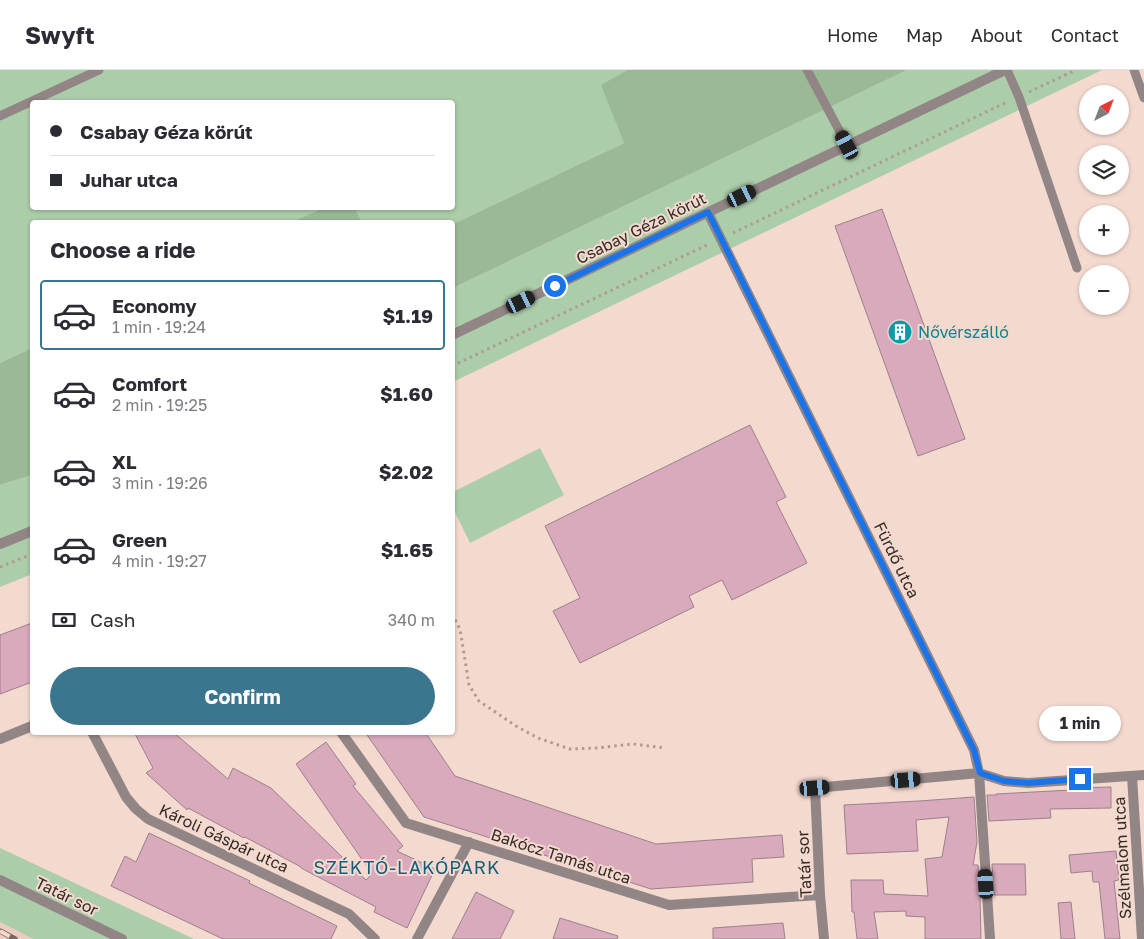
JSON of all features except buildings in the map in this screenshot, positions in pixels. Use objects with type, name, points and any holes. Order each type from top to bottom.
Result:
[{"type":"street","name":"Csabay Géza körút","points":[[455,334],[1006,70]]},
{"type":"street","name":"Fürdő utca","points":[[708,212],[974,750],[980,773],[990,939]]},
{"type":"street","points":[[0,544],[30,532]]},
{"type":"street","points":[[0,738],[30,727]]},
{"type":"street","name":"Károli Gáspár utca","points":[[94,735],[126,797],[142,814],[349,914],[360,923],[369,937]]},
{"type":"street","name":"Bakócz Tamás utca","points":[[343,735],[406,823],[668,905],[820,895]]},
{"type":"street","points":[[980,773],[1004,781],[1028,783],[1144,775]]},
{"type":"street","name":"Tatár sor","points":[[824,939],[815,788],[980,773]]},
{"type":"street","name":"Szélmalom utca","points":[[1132,776],[1142,939]]},
{"type":"street","points":[[417,939],[469,842]]},
{"type":"street","name":"Tatár sor","points":[[0,880],[122,939]]},
{"type":"lane","points":[[34,100],[99,70]]},
{"type":"lane","points":[[807,70],[847,145]]},
{"type":"lane","points":[[1006,70],[1018,97],[1077,268]]},
{"type":"lane","points":[[1134,70],[1144,98]]},
{"type":"lane","points":[[0,116],[30,102]]},
{"type":"path","points":[[455,365],[1076,70]]},
{"type":"path","points":[[0,567],[30,555]]},
{"type":"path","points":[[455,620],[460,629],[469,685],[479,701],[516,726],[538,738],[570,749],[633,744],[666,748]]},
{"type":"shaded area","points":[[0,922],[33,939],[0,939]]},
{"type":"green space","points":[[0,70],[627,70],[602,85],[624,143],[455,223],[455,220],[361,220],[356,210],[455,210],[455,100],[30,100],[30,210],[319,210],[296,220],[30,220],[30,349],[0,363]]},
{"type":"green space","points":[[627,70],[907,70],[455,287],[455,223],[624,143],[601,85]]},
{"type":"green space","points":[[907,70],[1102,70],[455,381],[455,287]]},
{"type":"green space","points":[[319,210],[356,210],[361,220],[296,220]]},
{"type":"green space","points":[[30,349],[30,476],[0,485],[0,363]]},
{"type":"green space","points":[[540,448],[564,495],[470,543],[455,512],[455,491]]},
{"type":"green space","points":[[30,476],[30,575],[0,587],[0,485]]},
{"type":"green space","points":[[0,848],[194,939],[33,939],[0,922]]},
{"type":"railway","points":[[0,931],[15,939]]},
{"type":"place","name":"Nővérszálló","points":[[900,332]]},
{"type":"district","name":"SZÉKTÓ-LAKÓPARK","points":[[407,868]]},
{"type":"route","points":[[555,286],[708,212],[974,750],[980,773],[1004,781],[1028,783],[1080,779]]}]
